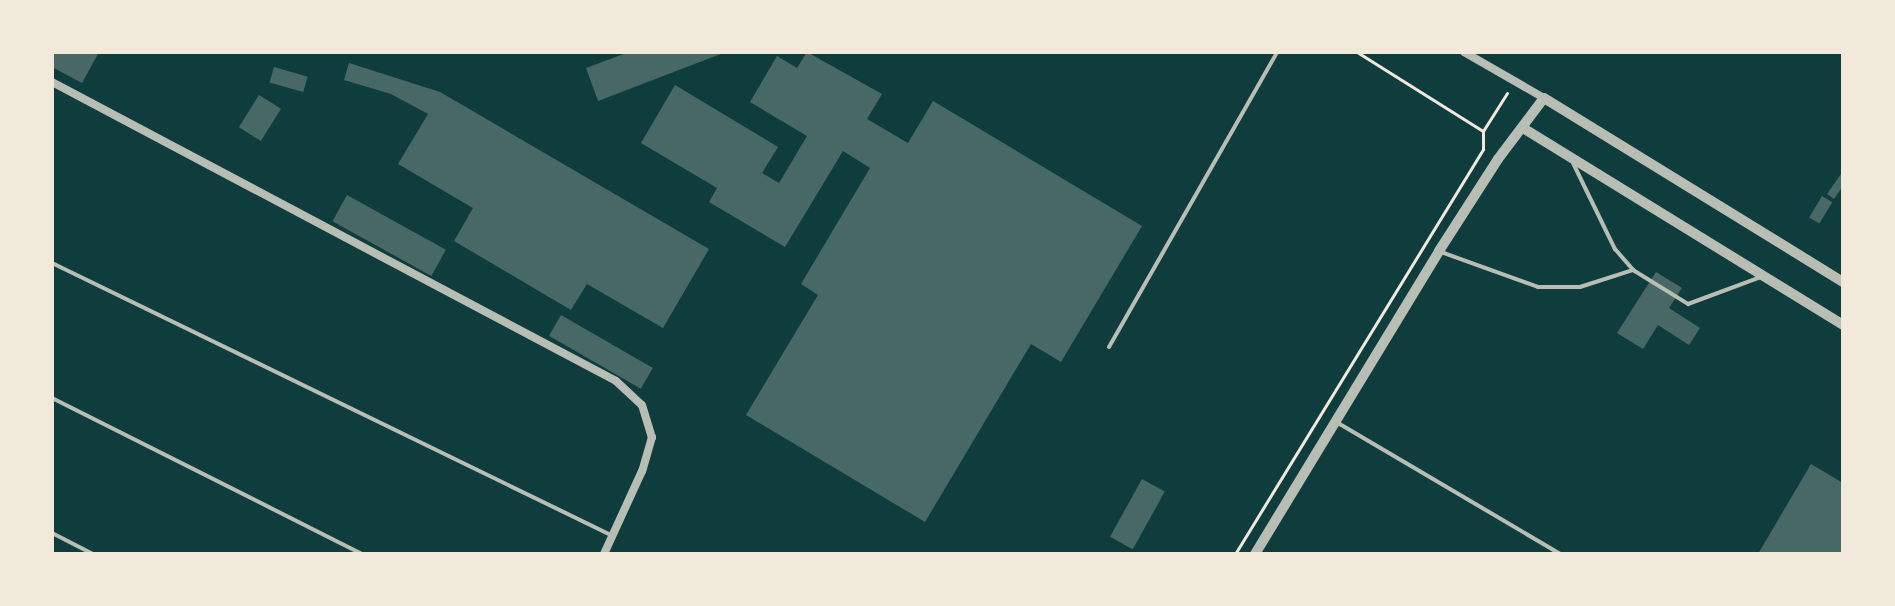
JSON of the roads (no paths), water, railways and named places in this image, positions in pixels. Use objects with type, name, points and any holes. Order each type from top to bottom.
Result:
[{"type":"street","points":[[1464,52],[1843,282]]},
{"type":"street","points":[[52,82],[616,381],[642,405],[652,437],[642,471],[604,554]]},
{"type":"street","points":[[1255,554],[1439,251],[1498,159],[1544,98]]},
{"type":"street","points":[[1523,128],[1843,325]]},
{"type":"lane","points":[[1109,347],[1277,52]]},
{"type":"lane","points":[[1571,157],[1615,249],[1633,270],[1688,304],[1763,276]]},
{"type":"lane","points":[[1439,251],[1538,287],[1580,287],[1633,270]]},
{"type":"lane","points":[[52,263],[613,536]]},
{"type":"lane","points":[[52,398],[362,554]]},
{"type":"lane","points":[[1336,421],[1560,554]]},
{"type":"lane","points":[[52,533],[93,554]]}]
